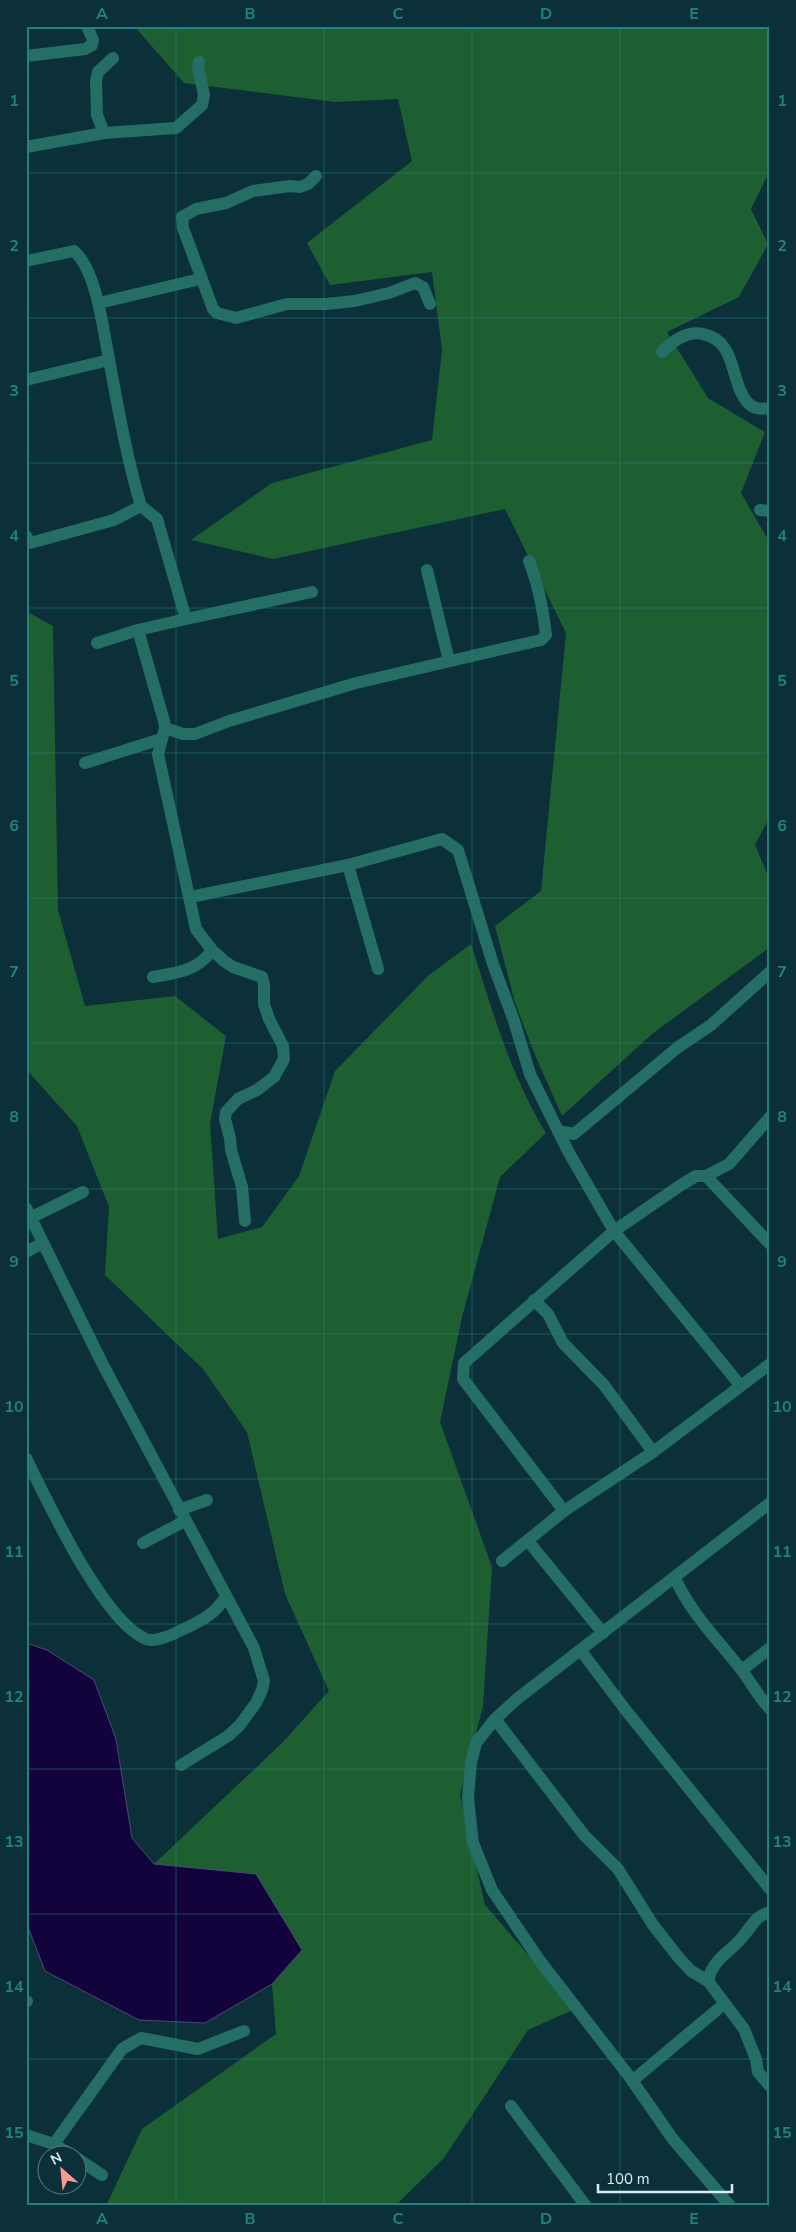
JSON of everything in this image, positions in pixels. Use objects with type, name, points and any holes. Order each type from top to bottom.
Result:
[{"type":"street","points":[[26,56],[85,49],[92,46],[93,40],[87,26]]},
{"type":"street","points":[[104,133],[97,115],[96,81],[98,72],[113,58]]},
{"type":"street","points":[[26,148],[104,133],[176,128],[202,105],[204,95],[198,67],[199,62]]},
{"type":"street","points":[[316,176],[308,184],[300,187],[290,186],[253,191],[226,203],[196,209],[182,217],[183,228],[200,279],[213,309],[217,313],[231,318],[287,304],[326,304],[356,301],[415,284],[423,287],[430,304]]},
{"type":"street","points":[[26,261],[74,251],[82,257],[99,303],[140,506],[157,519],[186,619]]},
{"type":"street","points":[[99,303],[200,279]]},
{"type":"street","points":[[662,352],[677,339],[690,334],[704,334],[717,339],[728,352],[749,403],[757,409],[770,408]]},
{"type":"street","points":[[26,380],[109,360]]},
{"type":"street","points":[[26,536],[30,543],[114,520],[140,506]]},
{"type":"street","points":[[85,763],[163,734],[195,734],[356,683],[541,640],[546,635],[539,587],[529,561]]},
{"type":"street","points":[[427,570],[448,661]]},
{"type":"street","points":[[97,643],[138,630],[312,592]]},
{"type":"street","points":[[138,630],[163,734],[158,754],[196,929],[212,950],[233,967],[262,977],[264,1004],[269,1019],[283,1046],[284,1059],[274,1077],[257,1090],[238,1099],[226,1112],[225,1119],[231,1150],[242,1187],[245,1221]]},
{"type":"street","points":[[190,898],[348,865],[442,839],[458,850],[493,964],[514,1021],[530,1074],[558,1131],[614,1231],[740,1386]]},
{"type":"street","points":[[348,865],[378,969]]},
{"type":"street","points":[[154,977],[192,969],[203,961],[212,950]]},
{"type":"street","points":[[558,1131],[574,1134],[678,1048],[711,1025],[770,972]]},
{"type":"street","points":[[564,1511],[463,1379],[464,1362],[614,1231],[680,1185],[696,1176],[706,1176],[729,1164],[770,1118]]},
{"type":"street","points":[[706,1176],[770,1244]]},
{"type":"street","points":[[84,1192],[29,1213],[102,1363],[254,1648],[262,1671],[262,1690],[239,1726],[228,1736],[181,1765]]},
{"type":"street","points":[[26,1252],[44,1243]]},
{"type":"street","points":[[534,1300],[548,1314],[563,1343],[604,1385],[653,1452]]},
{"type":"street","points":[[502,1562],[564,1511],[653,1452],[770,1364]]},
{"type":"street","points":[[26,1458],[69,1545],[126,1626],[148,1640],[156,1639],[182,1630],[209,1617],[220,1608],[226,1596]]},
{"type":"street","points":[[143,1544],[207,1500]]},
{"type":"street","points":[[730,2206],[672,2138],[632,2081],[540,1961],[492,1890],[473,1843],[468,1798],[471,1764],[476,1743],[494,1718],[770,1503]]},
{"type":"street","points":[[528,1541],[603,1633]]},
{"type":"street","points":[[675,1578],[681,1592],[700,1619],[742,1670],[759,1697],[770,1709]]},
{"type":"street","points":[[742,1670],[770,1648]]},
{"type":"street","points":[[581,1651],[628,1713],[770,1889]]},
{"type":"street","points":[[494,1718],[584,1835],[618,1869],[652,1925],[678,1958],[691,1971],[708,1981],[744,2029],[756,2059],[758,2072],[770,2086]]},
{"type":"street","points":[[708,1981],[710,1973],[726,1951],[744,1936],[755,1920],[761,1915],[770,1912]]},
{"type":"street","points":[[632,2081],[724,2004]]},
{"type":"street","points":[[28,2140],[54,2144],[122,2049],[141,2038],[198,2049],[244,2030]]},
{"type":"street","points":[[512,2106],[586,2206]]},
{"type":"street","points":[[88,2166],[102,2175]]},
{"type":"green space","points":[[134,26],[770,26],[770,170],[751,209],[768,244],[739,297],[667,332],[708,398],[765,432],[741,493],[770,543],[770,816],[755,845],[770,880],[770,947],[652,1034],[562,1116],[535,1055],[515,1003],[495,926],[541,891],[566,633],[505,509],[273,559],[191,540],[272,483],[432,440],[442,350],[432,272],[330,285],[307,243],[412,161],[398,99],[335,102],[184,83]]},
{"type":"green space","points":[[26,611],[53,626],[58,910],[85,1006],[175,996],[226,1036],[210,1124],[218,1239],[262,1227],[299,1176],[335,1071],[429,975],[471,944],[494,1017],[512,1065],[533,1111],[546,1133],[500,1177],[462,1317],[440,1422],[492,1567],[483,1706],[460,1795],[485,1905],[575,2009],[528,2030],[444,2158],[395,2206],[106,2206],[142,2129],[276,2034],[272,1984],[302,1950],[256,1874],[154,1864],[283,1742],[329,1691],[285,1594],[247,1432],[203,1369],[105,1275],[109,1207],[77,1126],[26,1069]]},
{"type":"shaded area","points":[[26,1643],[47,1650],[94,1680],[116,1739],[132,1838],[154,1864],[256,1874],[302,1950],[272,1984],[205,2023],[139,2020],[45,1971],[26,1922]]}]
